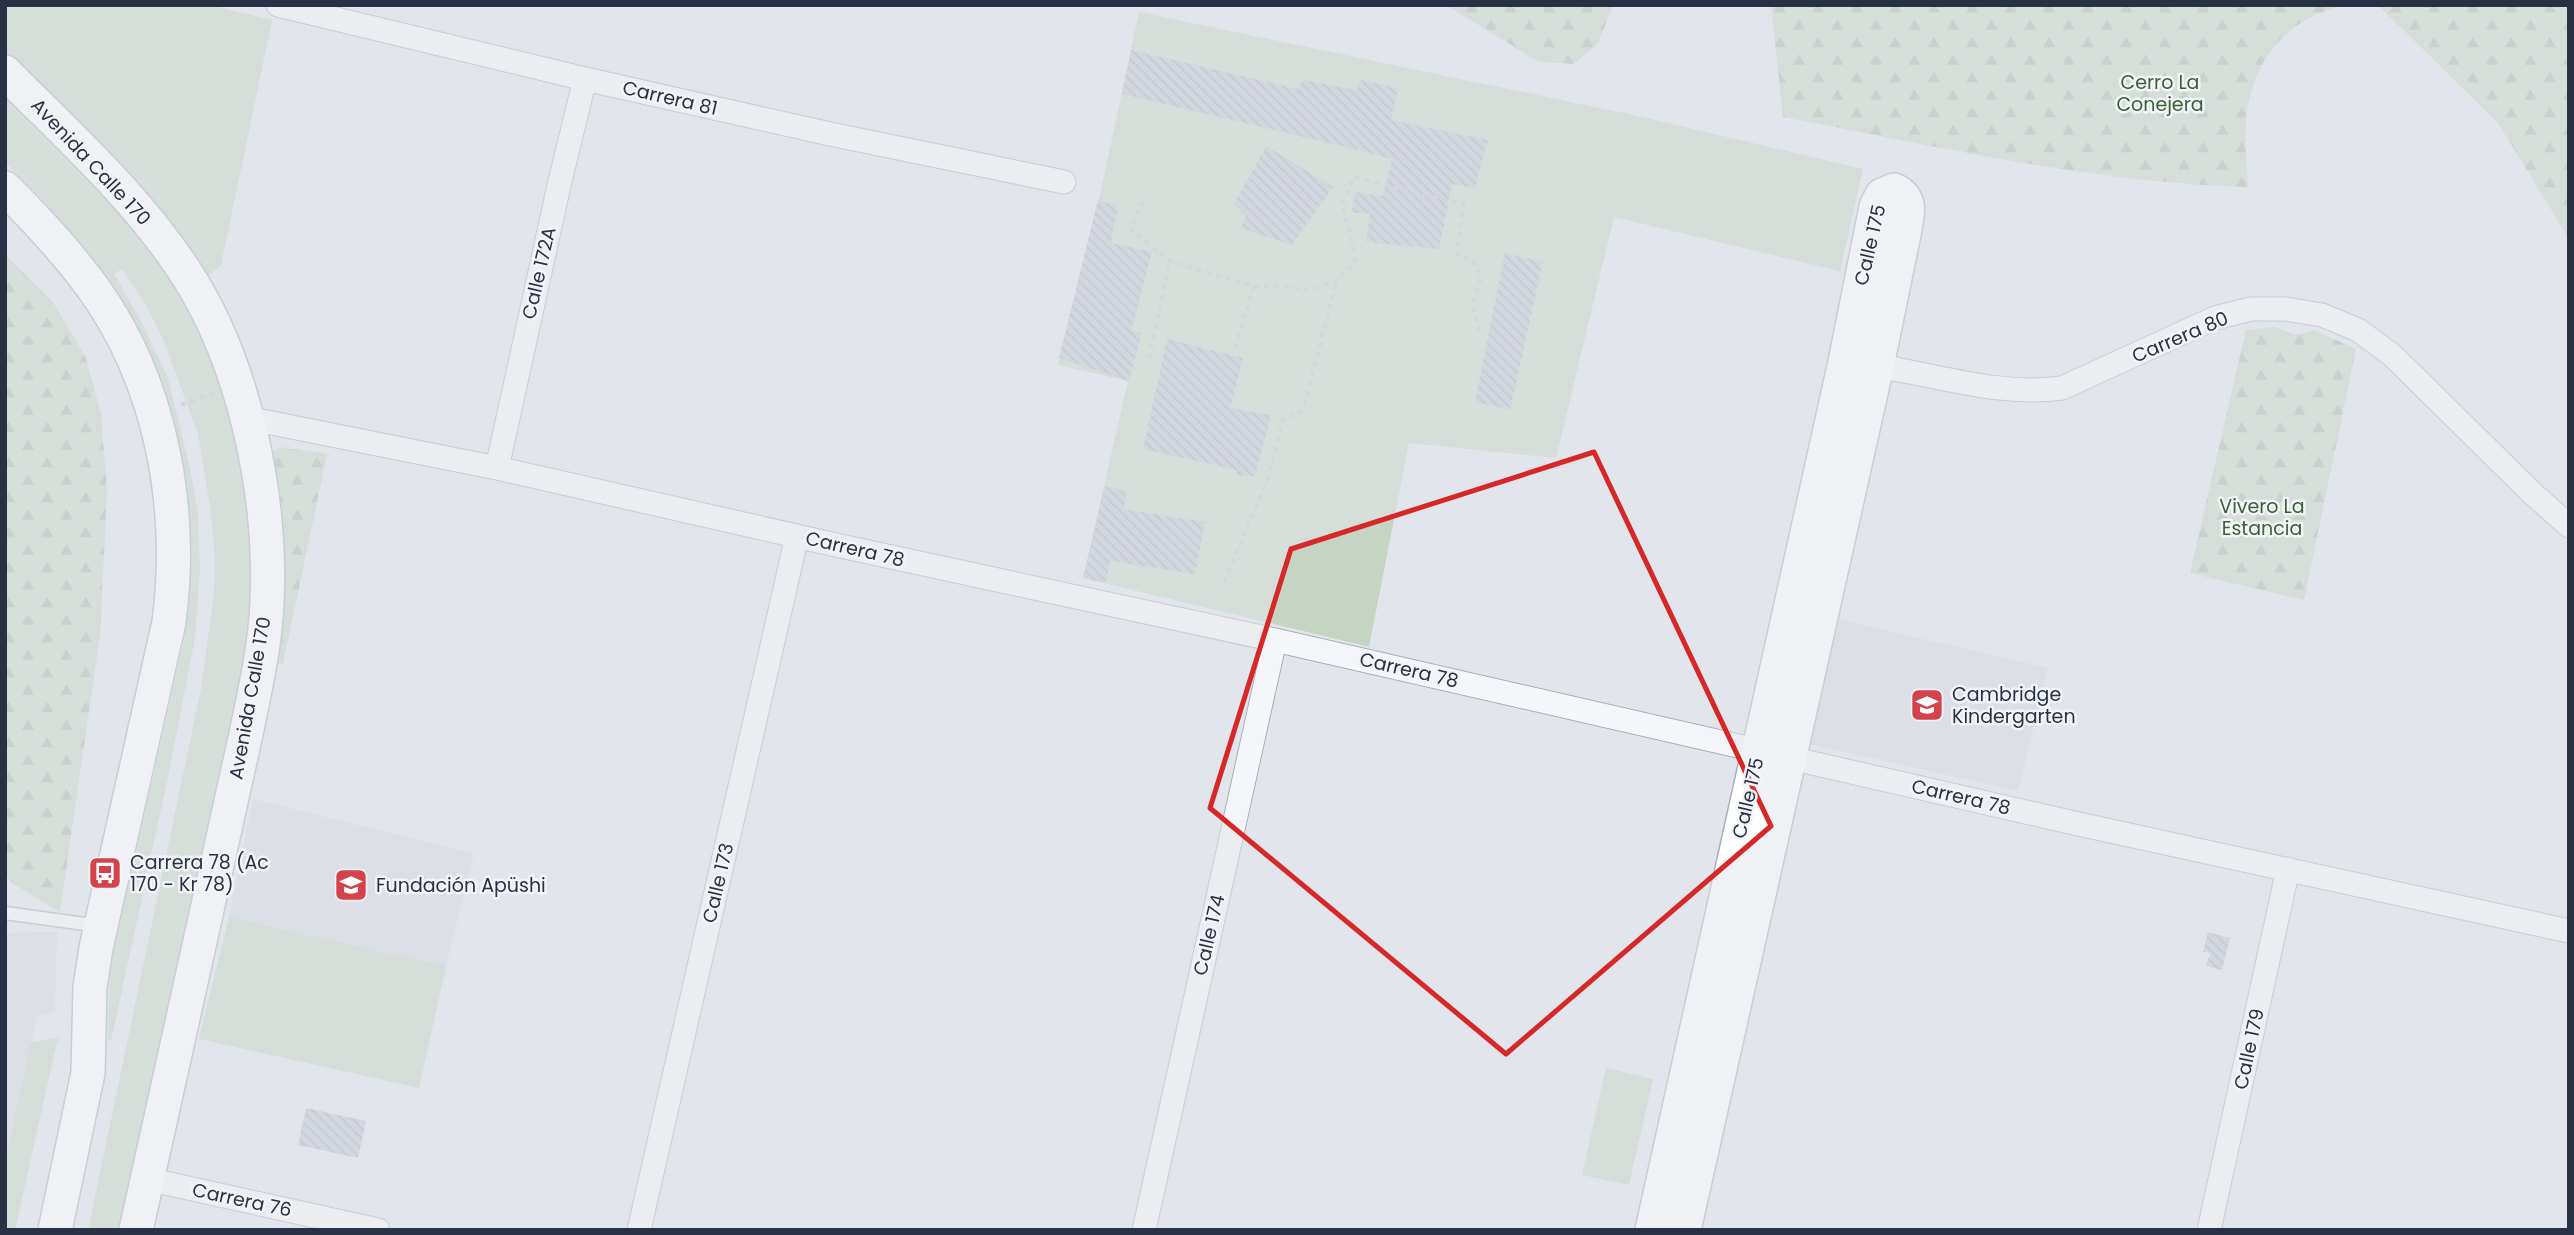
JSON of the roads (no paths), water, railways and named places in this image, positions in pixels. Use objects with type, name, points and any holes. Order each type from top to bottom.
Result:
[{"type":"main road","name":"Avenida Calle 170","points":[[5,72],[120,190],[153,228],[186,274],[206,310],[236,384],[247,418],[263,497],[268,551],[267,605],[262,653],[135,1230]]},
{"type":"main road","points":[[5,188],[67,254],[94,289],[119,330],[156,420],[169,486],[174,536],[174,585],[169,622],[100,926],[90,987],[88,1073],[55,1230]]},
{"type":"main road","name":"Calle 175","points":[[1652,1230],[1775,754],[1877,366],[1908,214],[1906,199],[1894,190],[1882,195],[1876,207],[1845,362],[1775,754],[1684,1230]]},
{"type":"street","name":"Carrera 81","points":[[278,5],[585,79],[830,134],[1065,182]]},
{"type":"street","name":"Calle 172A","points":[[497,468],[585,79]]},
{"type":"street","name":"Carrera 80","points":[[1845,362],[1955,382],[2039,391],[2071,384],[2215,318],[2250,309],[2286,309],[2322,315],[2358,330],[2392,355],[2569,526]]},
{"type":"street","name":"Carrera 78","points":[[247,418],[497,468],[1275,640],[2074,824],[2569,931]]},
{"type":"street","name":"Calle 173","points":[[639,1230],[797,536]]},
{"type":"street","name":"Calle 174","points":[[1144,1230],[1275,640]]},
{"type":"street","name":"Calle 179","points":[[2209,1230],[2288,869]]},
{"type":"street","name":"Carrera 76","points":[[147,1179],[379,1230]]},
{"type":"lane","points":[[5,913],[100,926]]},
{"type":"place","name":"Cambridge Kindergarten","points":[[1927,705]]},
{"type":"place","name":"Carrera 78 (Ac 170 - Kr 78)","points":[[105,873]]},
{"type":"place","name":"Fundación Apüshi","points":[[351,885]]},
{"type":"park label","name":"Cerro La Conejera","points":[[2160,93]]},
{"type":"park label","name":"Vivero La Estancia","points":[[2262,517]]}]
